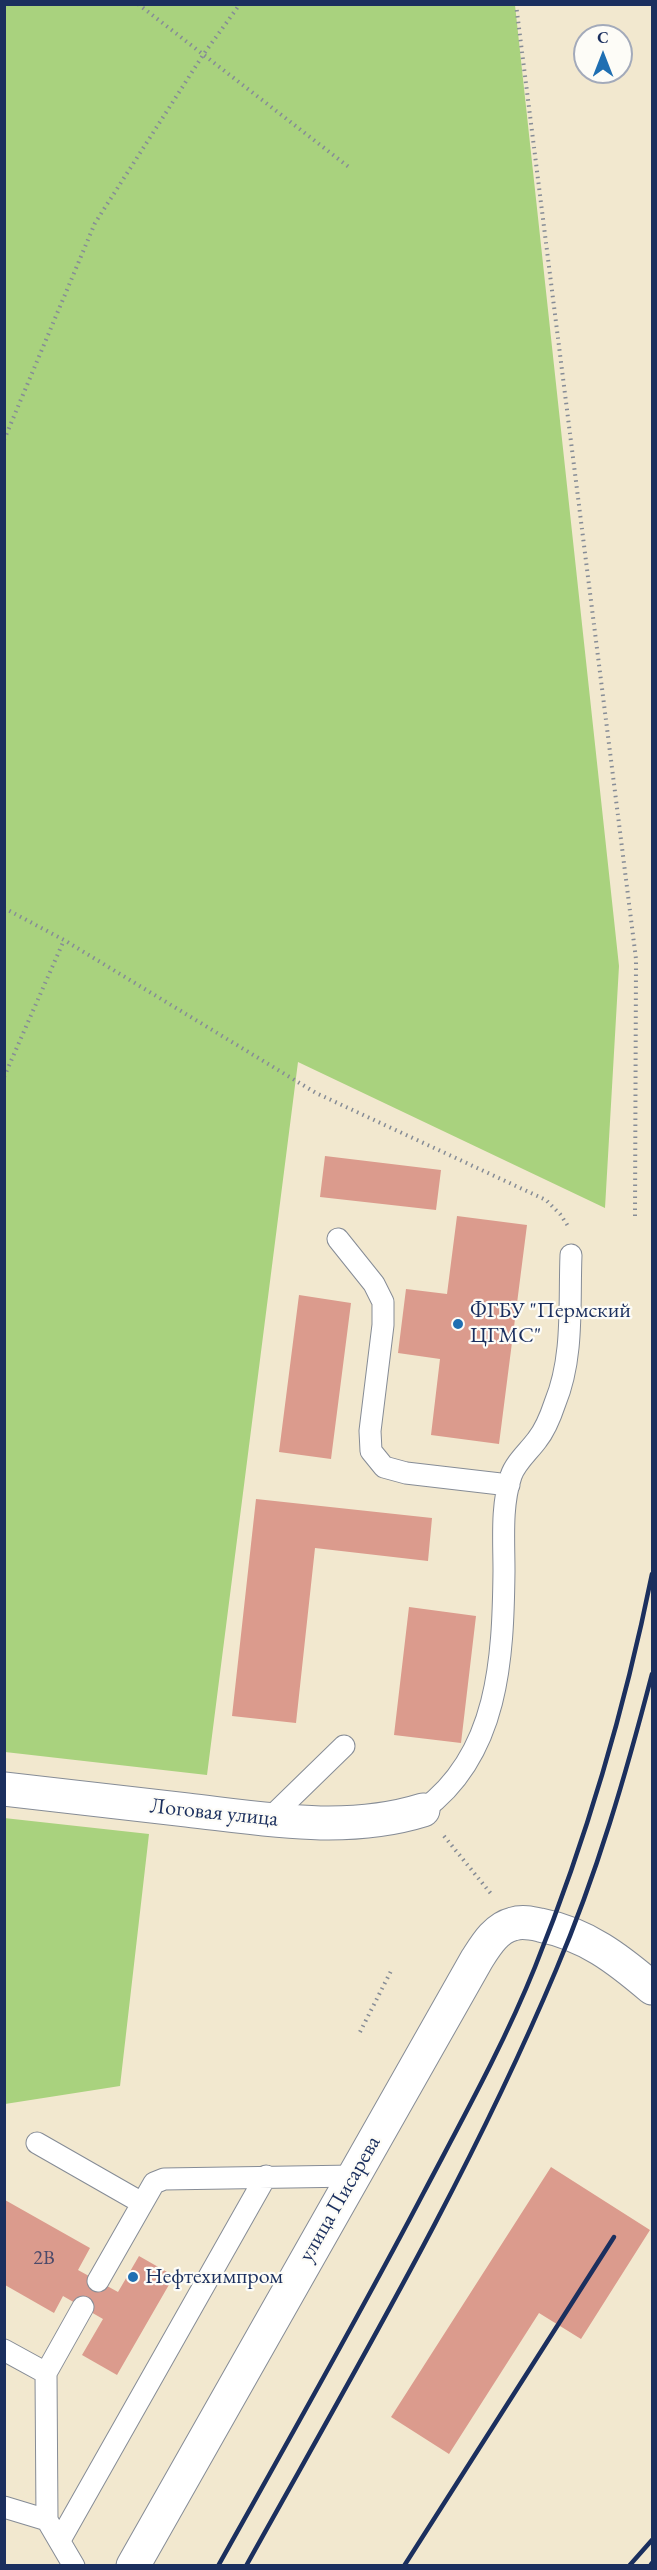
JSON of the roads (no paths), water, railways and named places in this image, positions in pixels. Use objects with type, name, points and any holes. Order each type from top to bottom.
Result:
[{"type":"street","name":"Логовая улица","points":[[4,1789],[268,1820],[334,1824],[390,1820],[423,1810]]},
{"type":"street","name":"улица Писарева","points":[[133,2565],[477,1959],[493,1936],[512,1924],[525,1922],[571,1933],[612,1956],[652,1988]]},
{"type":"lane","points":[[338,1239],[374,1284],[383,1302],[383,1326],[370,1431],[371,1451],[384,1467],[406,1473],[509,1485]]},
{"type":"lane","points":[[423,1810],[456,1780],[468,1764],[481,1736],[494,1692],[501,1643],[506,1500],[511,1474],[539,1437],[556,1402],[567,1359],[571,1255]]},
{"type":"lane","points":[[268,1820],[344,1746]]},
{"type":"lane","points":[[37,2143],[142,2203]]},
{"type":"lane","points":[[60,2540],[266,2176]]},
{"type":"lane","points":[[98,2281],[154,2184],[164,2179],[354,2176]]},
{"type":"lane","points":[[74,2565],[47,2520],[46,2373],[83,2307]]},
{"type":"lane","points":[[4,2350],[46,2373]]},
{"type":"lane","points":[[4,2507],[47,2520]]},
{"type":"railway","points":[[218,2566],[399,2239],[482,2081],[523,1996],[571,1871],[617,1724],[652,1574]]},
{"type":"railway","points":[[246,2566],[409,2272],[486,2123],[522,2047],[571,1934],[598,1861],[652,1674]]},
{"type":"railway","points":[[404,2566],[614,2237]]},
{"type":"railway","points":[[629,2566],[652,2540]]},
{"type":"place","name":"ФГБУ \"Пермский ЦГМС\"","points":[[458,1324]]},
{"type":"place","name":"Нефтехимпром","points":[[133,2277]]}]
